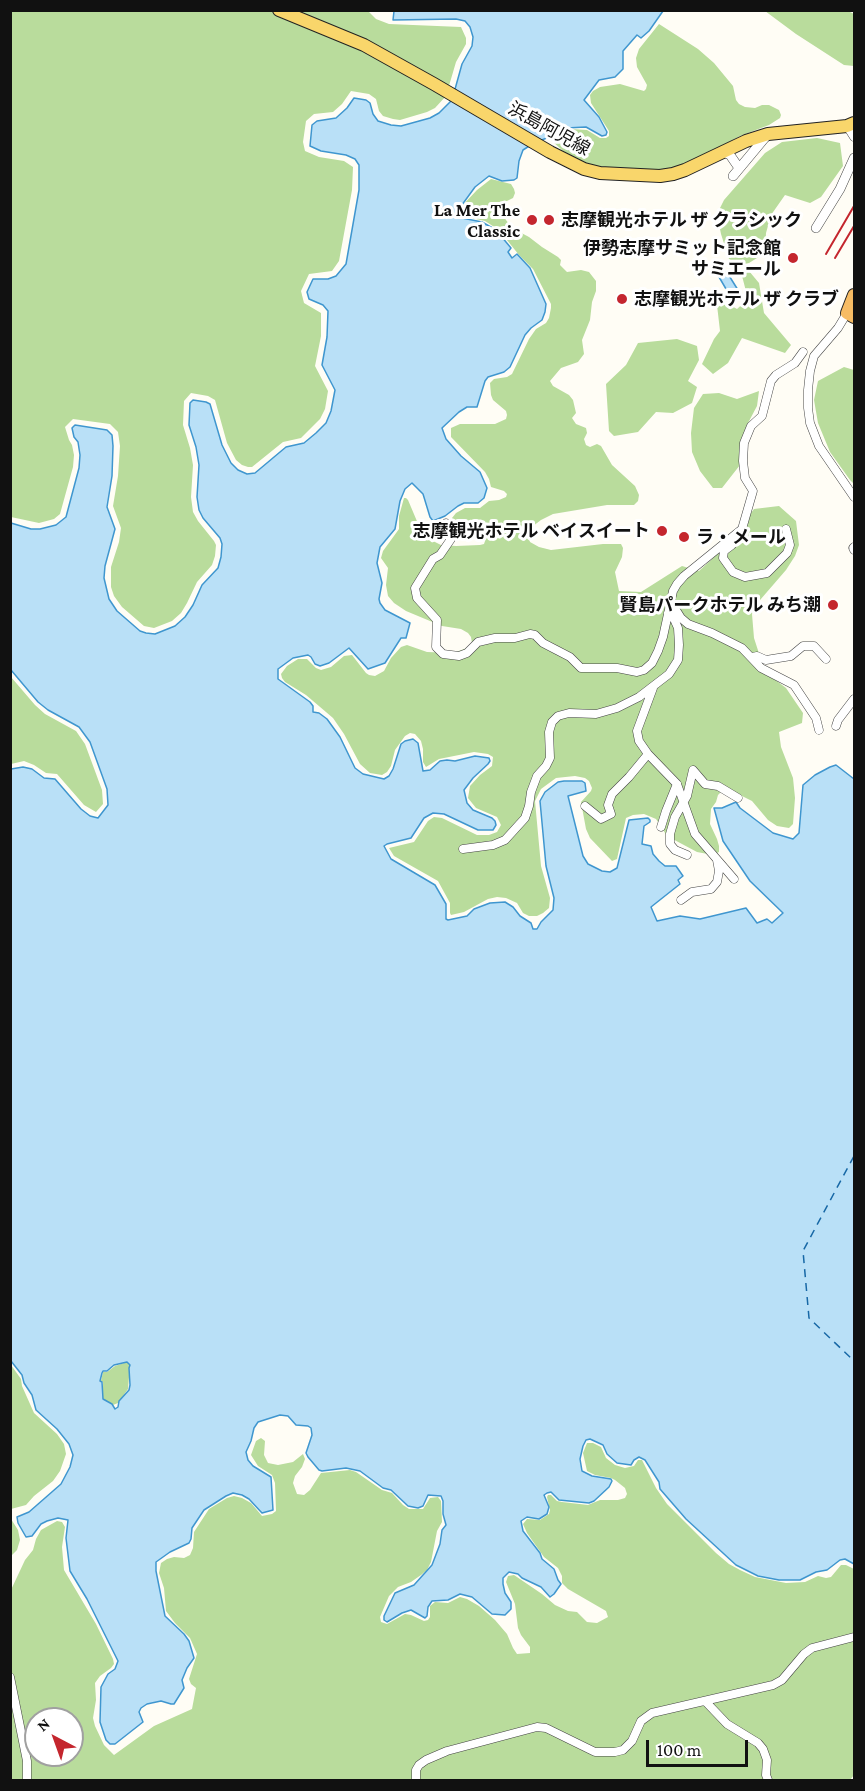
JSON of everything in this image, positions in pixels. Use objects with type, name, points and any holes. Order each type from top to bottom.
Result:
[{"type":"highway","points":[[851,315],[855,295]]},
{"type":"main road","name":"浜島阿児線","points":[[279,10],[364,45],[584,170],[660,176],[685,170],[746,141],[768,134],[851,124]]},
{"type":"street","points":[[851,124],[855,137]]},
{"type":"street","points":[[724,152],[730,155],[736,172],[768,134]]},
{"type":"street","points":[[816,228],[840,189],[855,158]]},
{"type":"street","points":[[851,315],[814,356],[807,390],[810,423],[819,446],[855,497]]},
{"type":"street","points":[[446,523],[451,539],[415,588],[417,598],[437,621],[436,647],[443,654],[459,656],[467,653],[478,642],[535,634],[543,643],[570,657],[581,668],[617,668],[637,672],[644,670],[652,663],[658,651],[677,584],[742,529],[753,491],[745,478],[744,443],[751,426],[762,416],[771,381],[795,363],[803,352]]},
{"type":"street","points":[[728,540],[732,545],[724,551],[723,558],[733,572],[745,577],[767,573],[787,553],[790,545],[786,529]]},
{"type":"street","points":[[671,602],[681,618],[688,624],[742,648],[761,668],[794,685],[816,718],[819,730]]},
{"type":"street","points":[[463,849],[493,845],[505,840],[525,818],[537,776],[550,758],[549,732],[552,722],[558,716],[569,713],[596,714],[617,708],[639,697],[669,674],[678,660],[680,645],[678,628],[668,613]]},
{"type":"street","points":[[753,657],[757,656],[766,660],[791,656],[803,646],[814,646],[826,660]]},
{"type":"street","points":[[654,687],[637,731],[639,741],[648,754],[677,784],[695,834],[734,879]]},
{"type":"street","points":[[836,726],[838,720],[855,699]]},
{"type":"street","points":[[585,806],[601,819],[611,814],[608,805],[612,794],[648,754]]},
{"type":"street","points":[[687,855],[675,850],[670,844],[670,834],[675,817],[687,796],[693,770],[705,784],[718,786],[738,798]]},
{"type":"street","points":[[661,827],[677,784]]},
{"type":"street","points":[[681,900],[692,892],[711,889],[717,882],[719,870],[716,858]]},
{"type":"street","points":[[416,1780],[416,1770],[426,1760],[447,1751],[537,1727],[546,1728],[595,1752],[623,1750],[630,1744],[645,1717],[773,1685],[782,1680],[812,1648],[855,1637]]},
{"type":"street","points":[[10,1677],[27,1761],[27,1780]]},
{"type":"street","points":[[706,1701],[727,1725],[758,1743],[763,1749],[767,1760],[768,1780]]},
{"type":"green space","points":[[10,11],[368,11],[376,19],[389,24],[461,27],[466,38],[466,44],[456,62],[446,96],[435,108],[400,120],[393,119],[383,116],[376,99],[369,94],[351,91],[333,112],[314,114],[306,121],[303,142],[305,151],[319,157],[344,161],[353,167],[352,190],[339,261],[332,271],[309,274],[301,291],[304,303],[321,313],[321,336],[315,366],[328,391],[325,409],[320,419],[301,438],[283,442],[252,467],[248,467],[236,460],[227,443],[215,400],[208,396],[191,393],[184,401],[183,425],[193,465],[191,497],[193,512],[216,545],[215,556],[212,565],[197,582],[181,613],[172,621],[154,628],[144,626],[122,607],[111,587],[111,567],[121,528],[113,506],[120,446],[118,432],[110,424],[73,419],[65,427],[74,455],[60,514],[54,519],[39,523],[11,517]]},
{"type":"green space","points":[[765,11],[848,11],[854,14],[854,66],[844,65]]},
{"type":"green space","points":[[659,24],[698,49],[714,63],[733,86],[739,104],[755,108],[769,105],[779,110],[780,118],[690,163],[658,172],[618,172],[590,166],[563,151],[551,140],[571,129],[587,130],[600,138],[609,136],[609,131],[591,103],[590,95],[593,91],[600,87],[620,84],[644,91],[646,89],[647,85],[637,67],[636,58],[639,49]]},
{"type":"green space","points":[[817,138],[840,143],[843,166],[821,197],[810,203],[785,195],[771,215],[766,233],[765,253],[749,263],[739,265],[729,259],[717,214],[724,200],[765,153],[782,142]]},
{"type":"green space","points":[[491,179],[511,184],[514,189],[513,198],[505,202],[500,212],[512,228],[558,257],[561,260],[560,265],[567,272],[581,270],[589,272],[596,281],[590,320],[582,340],[584,354],[578,362],[561,368],[550,381],[553,386],[569,395],[573,400],[576,413],[572,418],[576,424],[586,428],[587,433],[584,439],[586,445],[601,446],[612,465],[635,486],[639,495],[634,505],[607,505],[553,514],[529,529],[530,542],[551,550],[621,544],[622,557],[615,572],[619,591],[641,592],[682,566],[699,571],[724,548],[754,509],[779,506],[796,521],[799,545],[786,570],[754,607],[752,614],[754,638],[765,672],[786,688],[803,713],[802,723],[779,732],[781,747],[793,778],[795,798],[793,824],[789,828],[777,826],[768,820],[752,801],[728,789],[718,795],[711,809],[710,824],[717,839],[719,852],[713,855],[697,852],[667,836],[656,819],[644,814],[626,818],[617,859],[612,861],[590,838],[586,829],[581,802],[591,791],[589,781],[575,776],[556,778],[541,789],[535,801],[541,866],[550,898],[549,908],[537,916],[529,916],[523,913],[517,903],[497,897],[488,899],[464,912],[451,915],[450,903],[438,881],[394,856],[389,848],[414,842],[428,821],[434,817],[442,818],[477,835],[497,832],[501,825],[497,817],[476,808],[468,798],[470,786],[492,766],[493,757],[474,752],[439,759],[426,767],[423,762],[421,741],[415,734],[410,733],[395,750],[387,772],[382,775],[370,773],[360,764],[333,718],[306,695],[285,682],[281,674],[287,666],[298,659],[307,659],[321,670],[331,667],[344,656],[352,655],[366,673],[375,676],[384,671],[391,658],[401,647],[407,645],[427,652],[453,653],[467,648],[472,643],[468,633],[461,629],[442,626],[406,611],[394,603],[388,596],[386,585],[388,568],[381,558],[383,551],[399,529],[399,516],[404,498],[408,500],[419,526],[429,539],[441,545],[456,546],[484,544],[486,538],[454,526],[452,518],[456,513],[465,508],[480,508],[489,501],[506,497],[507,494],[491,487],[485,472],[451,437],[451,428],[460,424],[495,424],[506,419],[506,411],[493,400],[490,383],[494,379],[512,374],[529,339],[536,329],[546,323],[549,318],[551,304],[533,269],[499,230],[485,221],[462,216],[460,212],[460,208]]},
{"type":"green space","points":[[749,271],[759,283],[764,313],[791,345],[785,353],[742,338],[728,363],[713,374],[702,364],[720,331],[717,305],[728,304],[737,309],[748,299],[741,272]]},
{"type":"green space","points":[[677,339],[697,346],[699,360],[688,381],[697,387],[692,403],[673,413],[656,412],[638,432],[614,436],[609,431],[606,384],[626,365],[638,343]]},
{"type":"green space","points":[[844,367],[854,370],[854,484],[830,452],[818,423],[814,400],[818,381]]},
{"type":"green space","points":[[759,391],[757,406],[740,446],[740,465],[722,488],[713,488],[700,471],[692,452],[691,433],[694,408],[703,394],[719,393],[737,399]]},
{"type":"green space","points":[[11,677],[35,705],[45,714],[76,731],[85,744],[102,790],[103,804],[96,812],[84,805],[57,774],[46,773],[24,761],[11,764]]},
{"type":"green space","points":[[127,1362],[130,1365],[128,1389],[118,1403],[113,1405],[103,1399],[103,1382],[101,1381],[103,1372]]},
{"type":"green space","points":[[11,1365],[21,1379],[34,1413],[57,1434],[64,1444],[66,1454],[60,1471],[53,1481],[26,1505],[11,1509]]},
{"type":"green space","points":[[261,1438],[265,1441],[264,1455],[268,1463],[278,1465],[293,1462],[303,1454],[305,1459],[293,1483],[297,1494],[304,1495],[310,1490],[321,1473],[350,1470],[382,1490],[392,1493],[409,1509],[423,1509],[430,1498],[438,1497],[441,1501],[442,1522],[437,1531],[431,1562],[421,1575],[398,1587],[389,1596],[380,1617],[381,1622],[387,1624],[405,1614],[424,1621],[428,1620],[430,1606],[435,1602],[448,1603],[460,1597],[479,1606],[495,1620],[507,1634],[517,1654],[530,1653],[530,1647],[518,1628],[515,1604],[506,1582],[508,1576],[514,1575],[555,1605],[577,1612],[587,1622],[597,1623],[608,1617],[606,1611],[568,1589],[562,1583],[562,1576],[558,1568],[544,1557],[523,1524],[527,1519],[540,1520],[549,1514],[548,1495],[557,1501],[588,1505],[600,1500],[625,1498],[627,1494],[625,1488],[615,1480],[587,1471],[583,1453],[587,1443],[601,1447],[606,1458],[615,1465],[625,1468],[634,1466],[638,1460],[642,1460],[667,1504],[716,1553],[740,1570],[755,1577],[786,1583],[805,1582],[818,1576],[831,1577],[841,1565],[854,1569],[854,1775],[850,1780],[11,1780],[10,1592],[41,1530],[57,1521],[62,1522],[65,1527],[62,1547],[64,1570],[96,1624],[113,1659],[114,1664],[111,1668],[95,1683],[96,1700],[93,1718],[104,1745],[114,1755],[154,1726],[192,1709],[196,1688],[189,1679],[197,1654],[190,1638],[166,1611],[164,1588],[159,1573],[161,1563],[174,1557],[184,1558],[190,1555],[194,1532],[209,1509],[227,1498],[234,1496],[242,1498],[251,1503],[262,1516],[276,1511],[275,1483],[272,1475],[258,1466],[251,1455],[256,1441]]},
{"type":"green space","points":[[11,1519],[18,1530],[20,1540],[17,1550],[11,1556]]},
{"type":"water","points":[[394,11],[663,11],[649,31],[641,38],[637,35],[623,51],[623,69],[615,77],[599,80],[584,100],[599,117],[607,132],[606,135],[602,136],[586,127],[566,128],[534,143],[523,150],[517,178],[502,181],[489,176],[475,187],[459,209],[462,218],[482,222],[496,230],[511,248],[508,252],[512,258],[517,254],[530,268],[546,304],[542,320],[525,335],[510,367],[504,372],[488,377],[485,381],[477,407],[467,407],[442,428],[446,439],[480,472],[487,488],[484,498],[478,503],[464,503],[433,521],[423,494],[412,483],[405,489],[400,501],[395,529],[380,547],[377,563],[382,583],[380,603],[385,610],[410,623],[406,638],[401,638],[385,663],[368,669],[349,648],[329,663],[320,666],[315,664],[308,655],[293,658],[278,669],[278,679],[310,702],[313,712],[327,719],[340,737],[355,768],[363,774],[384,779],[389,776],[401,744],[413,739],[418,743],[423,771],[430,770],[440,761],[455,761],[475,756],[489,758],[488,764],[464,790],[467,803],[473,810],[495,821],[496,825],[493,830],[478,830],[444,814],[433,813],[424,818],[411,838],[384,846],[391,859],[435,885],[446,904],[446,919],[448,920],[467,916],[474,909],[490,903],[505,902],[531,923],[533,929],[537,929],[553,910],[554,898],[546,866],[540,801],[545,792],[558,782],[582,781],[585,783],[586,791],[568,796],[583,856],[588,864],[602,871],[610,872],[617,868],[629,820],[648,818],[650,822],[644,826],[642,844],[651,846],[653,854],[659,861],[665,866],[676,866],[683,876],[678,880],[680,884],[651,907],[657,921],[680,916],[700,919],[746,908],[757,923],[767,919],[772,923],[783,913],[750,881],[723,841],[714,808],[722,808],[736,802],[740,808],[773,833],[793,839],[799,833],[803,785],[815,775],[836,765],[854,779],[854,1564],[845,1559],[840,1560],[827,1570],[816,1572],[800,1580],[779,1580],[758,1576],[736,1565],[686,1519],[660,1489],[659,1482],[645,1460],[639,1457],[631,1465],[617,1463],[607,1454],[603,1445],[590,1439],[586,1440],[583,1446],[580,1459],[582,1471],[592,1476],[611,1479],[609,1487],[589,1503],[559,1500],[551,1492],[547,1493],[544,1495],[549,1507],[547,1514],[539,1519],[527,1517],[521,1521],[523,1531],[542,1559],[554,1569],[561,1584],[554,1594],[550,1597],[541,1587],[518,1574],[509,1572],[503,1578],[503,1584],[505,1593],[511,1602],[511,1609],[505,1615],[492,1614],[472,1597],[460,1594],[448,1600],[432,1601],[425,1618],[411,1610],[387,1622],[384,1616],[395,1593],[414,1585],[432,1565],[440,1544],[442,1530],[446,1525],[441,1496],[428,1495],[423,1506],[418,1508],[408,1506],[391,1490],[383,1488],[360,1471],[346,1468],[319,1470],[306,1453],[312,1435],[311,1428],[296,1425],[288,1416],[280,1415],[258,1422],[246,1452],[253,1466],[271,1477],[273,1510],[262,1513],[242,1495],[233,1493],[226,1496],[204,1510],[192,1528],[189,1543],[156,1562],[165,1616],[189,1641],[194,1658],[182,1680],[184,1688],[174,1704],[161,1701],[147,1704],[139,1712],[143,1722],[115,1744],[110,1744],[106,1740],[100,1722],[101,1687],[108,1674],[115,1669],[118,1661],[87,1599],[70,1571],[66,1538],[68,1520],[58,1518],[47,1521],[41,1524],[32,1536],[26,1537],[17,1517],[29,1512],[61,1484],[70,1467],[73,1455],[69,1444],[57,1429],[36,1410],[32,1395],[22,1375],[11,1361],[11,769],[23,767],[32,769],[44,778],[55,779],[90,816],[98,818],[108,805],[107,789],[90,742],[79,727],[38,702],[11,670],[11,523],[31,529],[40,529],[56,525],[66,517],[79,468],[80,455],[72,428],[75,425],[107,430],[112,435],[113,446],[112,476],[107,507],[115,529],[105,566],[104,578],[109,599],[117,611],[140,631],[146,633],[155,634],[175,626],[185,617],[202,585],[218,568],[222,544],[199,510],[197,497],[199,465],[189,425],[190,403],[193,400],[210,404],[222,445],[231,463],[238,470],[247,474],[255,473],[286,447],[304,443],[326,423],[331,411],[335,390],[322,365],[327,337],[328,311],[323,305],[309,299],[307,292],[313,279],[328,279],[336,276],[346,264],[359,190],[359,165],[355,159],[346,155],[321,151],[310,146],[312,125],[317,121],[336,118],[354,98],[366,100],[370,103],[378,121],[391,125],[401,126],[430,118],[439,113],[452,100],[462,64],[472,46],[473,37],[465,21],[456,19],[393,20]],"holes":[[[127,1362],[130,1365],[129,1390],[115,1409],[112,1404],[103,1399],[102,1382],[100,1381],[102,1373],[114,1365]]]},
{"type":"water","points":[[725,272],[738,290],[731,295],[719,277]]},
{"type":"ferry route","points":[[854,1156],[803,1251],[809,1318],[854,1361]]},
{"type":"railway","points":[[826,254],[854,206]]},
{"type":"railway","points":[[835,258],[854,226]]},
{"type":"place","name":"La Mer The Classic","points":[[532,220]]},
{"type":"place","name":"志摩観光ホテル ザ クラシック","points":[[549,220]]},
{"type":"place","name":"伊勢志摩サミット記念館 サミエール","points":[[793,258]]},
{"type":"place","name":"志摩観光ホテル ザ クラブ","points":[[622,299]]},
{"type":"place","name":"志摩観光ホテル ベイスイート","points":[[662,531]]},
{"type":"place","name":"ラ・メール","points":[[684,537]]},
{"type":"place","name":"賢島パークホテル みち潮","points":[[833,605]]}]
